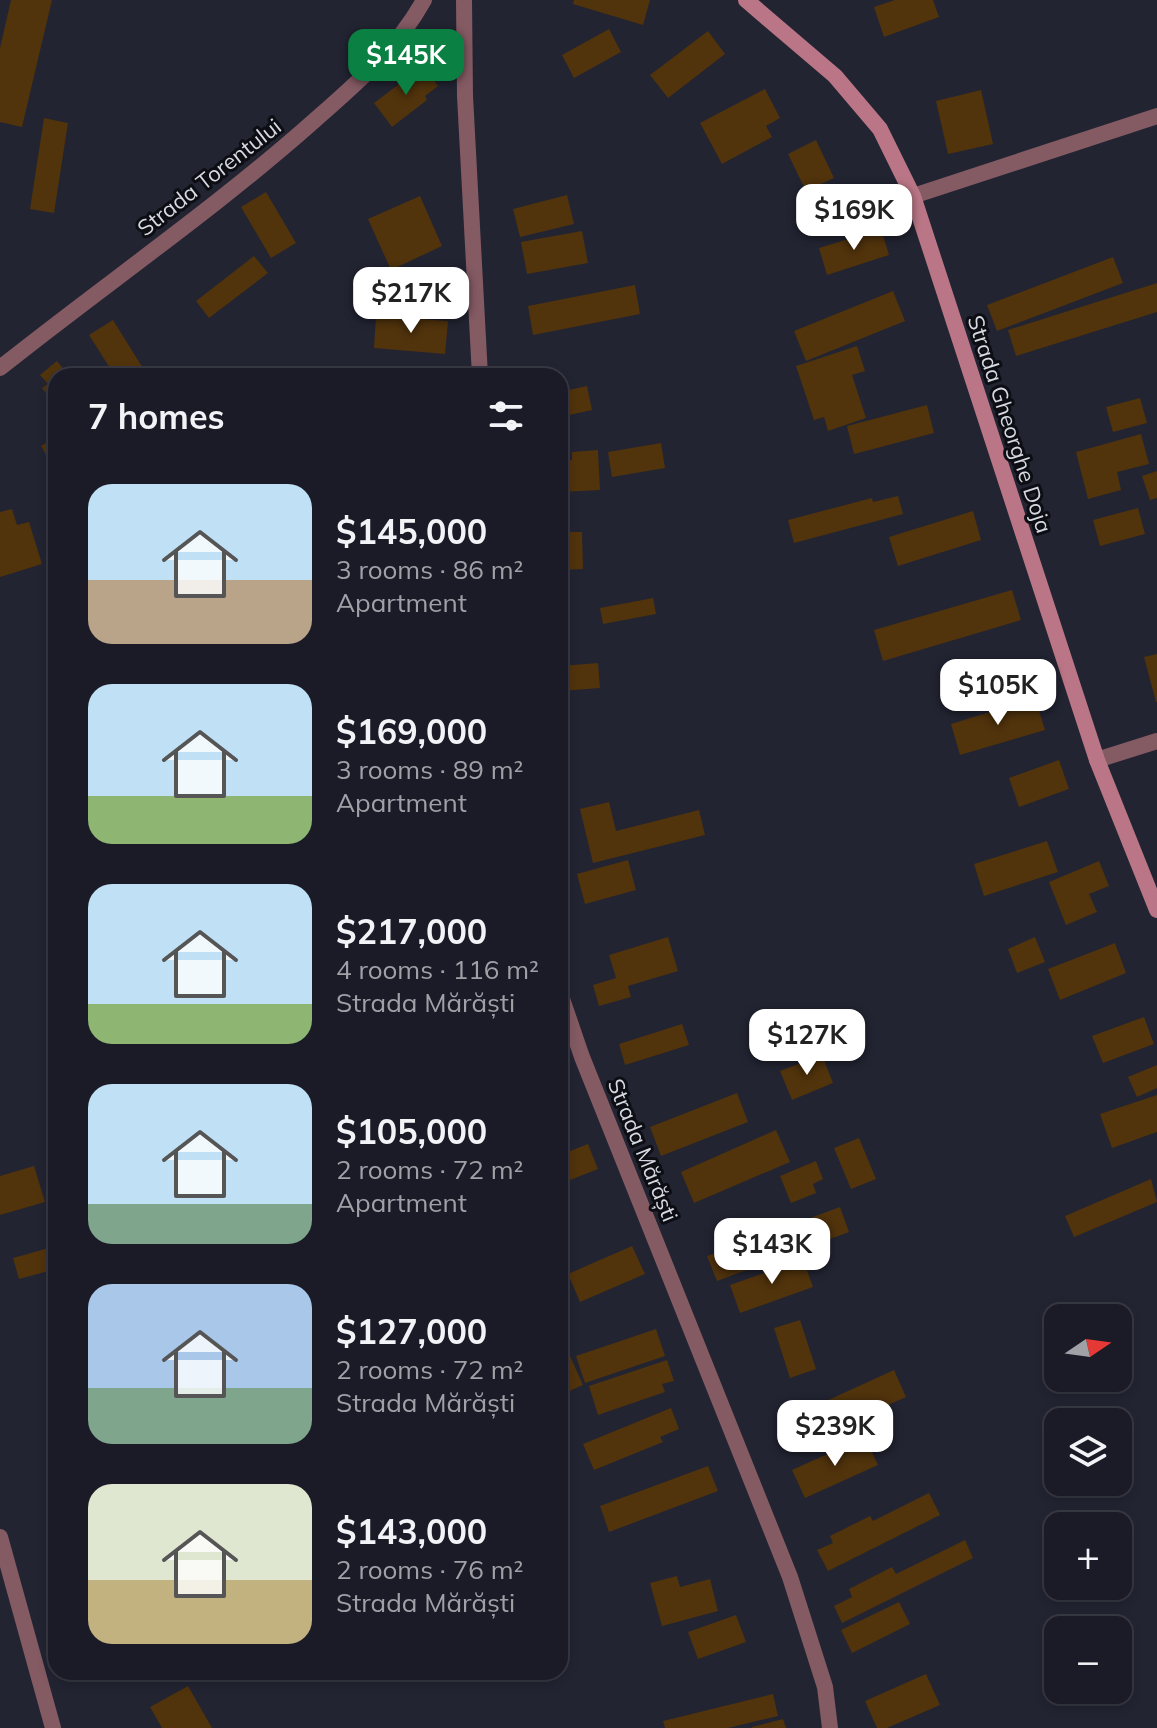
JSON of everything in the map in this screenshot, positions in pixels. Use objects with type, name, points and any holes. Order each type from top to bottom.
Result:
[{"type":"street","name":"Strada Torentului","points":[[0,368],[277,154],[362,78],[406,31],[424,0]]},
{"type":"street","points":[[464,0],[465,96],[480,368]]},
{"type":"street","name":"Strada Gheorghe Doja","points":[[746,0],[835,76],[880,129],[913,196],[1097,760],[1157,910]]},
{"type":"street","points":[[913,196],[1157,116]]},
{"type":"street","points":[[1097,760],[1157,741]]},
{"type":"street","name":"Strada Mărăști","points":[[568,1016],[790,1577],[825,1687],[830,1728]]},
{"type":"street","points":[[0,1537],[53,1728]]},
{"type":"building","points":[[11,0],[52,0],[22,127],[0,122],[0,48]]},
{"type":"building","points":[[574,0],[650,0],[643,25],[573,4]]},
{"type":"building","points":[[895,0],[933,0],[939,17],[884,37],[874,7]]},
{"type":"building","points":[[609,29],[621,52],[574,78],[562,55]]},
{"type":"building","points":[[708,31],[725,54],[668,98],[650,75]]},
{"type":"building","points":[[423,66],[438,86],[425,96],[427,100],[392,127],[374,103]]},
{"type":"building","points":[[765,89],[780,118],[766,126],[772,137],[722,164],[700,123]]},
{"type":"building","points":[[981,90],[993,144],[948,154],[936,101]]},
{"type":"building","points":[[44,118],[68,123],[54,213],[30,209]]},
{"type":"building","points":[[816,140],[834,178],[806,191],[788,154]]},
{"type":"building","points":[[266,192],[296,243],[271,258],[241,207]]},
{"type":"building","points":[[567,195],[574,224],[520,237],[513,209]]},
{"type":"building","points":[[420,196],[442,246],[391,270],[368,219]]},
{"type":"building","points":[[881,229],[889,255],[827,275],[819,248]]},
{"type":"building","points":[[582,231],[588,263],[527,274],[521,242]]},
{"type":"building","points":[[254,256],[268,273],[209,318],[196,301]]},
{"type":"building","points":[[1113,257],[1123,283],[997,331],[987,305]]},
{"type":"building","points":[[1157,283],[1157,312],[1016,356],[1008,330]]},
{"type":"building","points":[[635,285],[640,314],[533,335],[528,306]]},
{"type":"building","points":[[893,291],[905,321],[806,361],[794,331]]},
{"type":"building","points":[[376,316],[448,321],[445,354],[374,348]]},
{"type":"building","points":[[113,320],[143,368],[110,368],[89,335]]},
{"type":"building","points":[[857,346],[865,371],[852,375],[866,418],[828,431],[824,417],[814,420],[796,366]]},
{"type":"building","points":[[57,361],[63,368],[48,368]]},
{"type":"building","points":[[48,368],[48,384],[40,375]]},
{"type":"building","points":[[587,386],[592,410],[568,415],[568,390]]},
{"type":"building","points":[[1140,398],[1147,423],[1113,432],[1106,407]]},
{"type":"building","points":[[927,405],[934,433],[854,454],[847,426]]},
{"type":"building","points":[[1141,434],[1149,464],[1117,472],[1121,490],[1088,499],[1076,452]]},
{"type":"building","points":[[48,442],[48,458],[41,446]]},
{"type":"building","points":[[661,443],[665,468],[612,477],[608,452]]},
{"type":"building","points":[[598,450],[600,490],[568,492],[568,460],[572,460],[572,452]]},
{"type":"building","points":[[1157,471],[1157,498],[1150,500],[1142,476]]},
{"type":"building","points":[[898,496],[903,514],[794,543],[788,520],[872,498],[873,502]]},
{"type":"building","points":[[1138,508],[1145,534],[1100,546],[1093,520]]},
{"type":"building","points":[[12,509],[17,525],[29,522],[42,564],[0,577],[0,512]]},
{"type":"building","points":[[973,511],[981,540],[898,566],[889,537]]},
{"type":"building","points":[[568,532],[582,532],[583,569],[568,570]]},
{"type":"building","points":[[1012,590],[1021,620],[883,661],[874,630]]},
{"type":"building","points":[[653,598],[656,614],[603,624],[600,608]]},
{"type":"building","points":[[1157,654],[1157,702],[1156,702],[1144,657]]},
{"type":"building","points":[[598,663],[600,688],[568,690],[568,665]]},
{"type":"building","points":[[1035,698],[1045,730],[960,755],[951,724]]},
{"type":"building","points":[[1059,760],[1069,789],[1019,807],[1009,778]]},
{"type":"building","points":[[609,802],[616,831],[699,810],[705,835],[593,863],[580,809]]},
{"type":"building","points":[[1047,841],[1058,872],[984,896],[974,864]]},
{"type":"building","points":[[628,860],[636,890],[585,904],[577,874]]},
{"type":"building","points":[[1099,861],[1109,886],[1089,894],[1097,912],[1066,925],[1049,882]]},
{"type":"building","points":[[668,937],[678,971],[628,986],[631,997],[599,1006],[593,985],[616,978],[609,955]]},
{"type":"building","points":[[1035,937],[1045,962],[1017,973],[1008,949]]},
{"type":"building","points":[[1115,943],[1126,973],[1060,1000],[1048,969]]},
{"type":"building","points":[[1144,1017],[1154,1044],[1103,1063],[1092,1036]]},
{"type":"building","points":[[682,1024],[689,1045],[625,1065],[619,1044]]},
{"type":"building","points":[[822,1055],[833,1083],[792,1100],[780,1071]]},
{"type":"building","points":[[1157,1065],[1157,1088],[1137,1097],[1128,1077]]},
{"type":"building","points":[[737,1093],[748,1122],[661,1156],[650,1127]]},
{"type":"building","points":[[1157,1095],[1157,1132],[1112,1148],[1100,1114]]},
{"type":"building","points":[[776,1130],[790,1162],[694,1203],[681,1172]]},
{"type":"building","points":[[859,1138],[876,1179],[851,1189],[834,1148]]},
{"type":"building","points":[[588,1144],[598,1169],[568,1181],[568,1152]]},
{"type":"building","points":[[816,1161],[823,1179],[813,1184],[816,1193],[791,1203],[780,1176]]},
{"type":"building","points":[[34,1166],[45,1202],[0,1215],[0,1176]]},
{"type":"building","points":[[1151,1179],[1157,1202],[1074,1237],[1065,1216]]},
{"type":"building","points":[[840,1207],[849,1232],[717,1281],[707,1256]]},
{"type":"building","points":[[632,1246],[645,1274],[580,1302],[568,1274]]},
{"type":"building","points":[[48,1248],[48,1271],[19,1279],[13,1258]]},
{"type":"building","points":[[803,1259],[813,1287],[740,1313],[730,1285]]},
{"type":"building","points":[[800,1320],[816,1369],[790,1378],[774,1328]]},
{"type":"building","points":[[656,1329],[665,1356],[585,1383],[576,1356]]},
{"type":"building","points":[[568,1357],[583,1385],[568,1392]]},
{"type":"building","points":[[667,1360],[674,1381],[662,1384],[665,1392],[598,1415],[589,1386]]},
{"type":"building","points":[[894,1370],[906,1397],[800,1444],[789,1418]]},
{"type":"building","points":[[671,1408],[679,1429],[660,1437],[663,1442],[594,1470],[583,1444]]},
{"type":"building","points":[[865,1437],[878,1465],[805,1498],[792,1470]]},
{"type":"building","points":[[708,1466],[718,1491],[609,1532],[600,1506]]},
{"type":"building","points":[[929,1493],[940,1515],[828,1571],[817,1550],[833,1543],[830,1536],[870,1516],[873,1521]]},
{"type":"building","points":[[965,1540],[973,1558],[842,1623],[834,1606],[852,1597],[849,1589],[892,1567],[896,1574]]},
{"type":"building","points":[[677,1576],[680,1587],[710,1579],[718,1611],[662,1626],[650,1583]]},
{"type":"building","points":[[899,1602],[910,1624],[852,1653],[841,1630]]},
{"type":"building","points":[[736,1615],[746,1642],[698,1659],[688,1632]]},
{"type":"building","points":[[926,1674],[940,1705],[887,1728],[877,1728],[865,1701]]},
{"type":"building","points":[[188,1686],[212,1728],[162,1728],[150,1707]]},
{"type":"building","points":[[773,1694],[778,1716],[728,1728],[665,1728],[663,1721]]},
{"type":"building","points":[[783,1719],[786,1728],[752,1728],[752,1727]]}]
